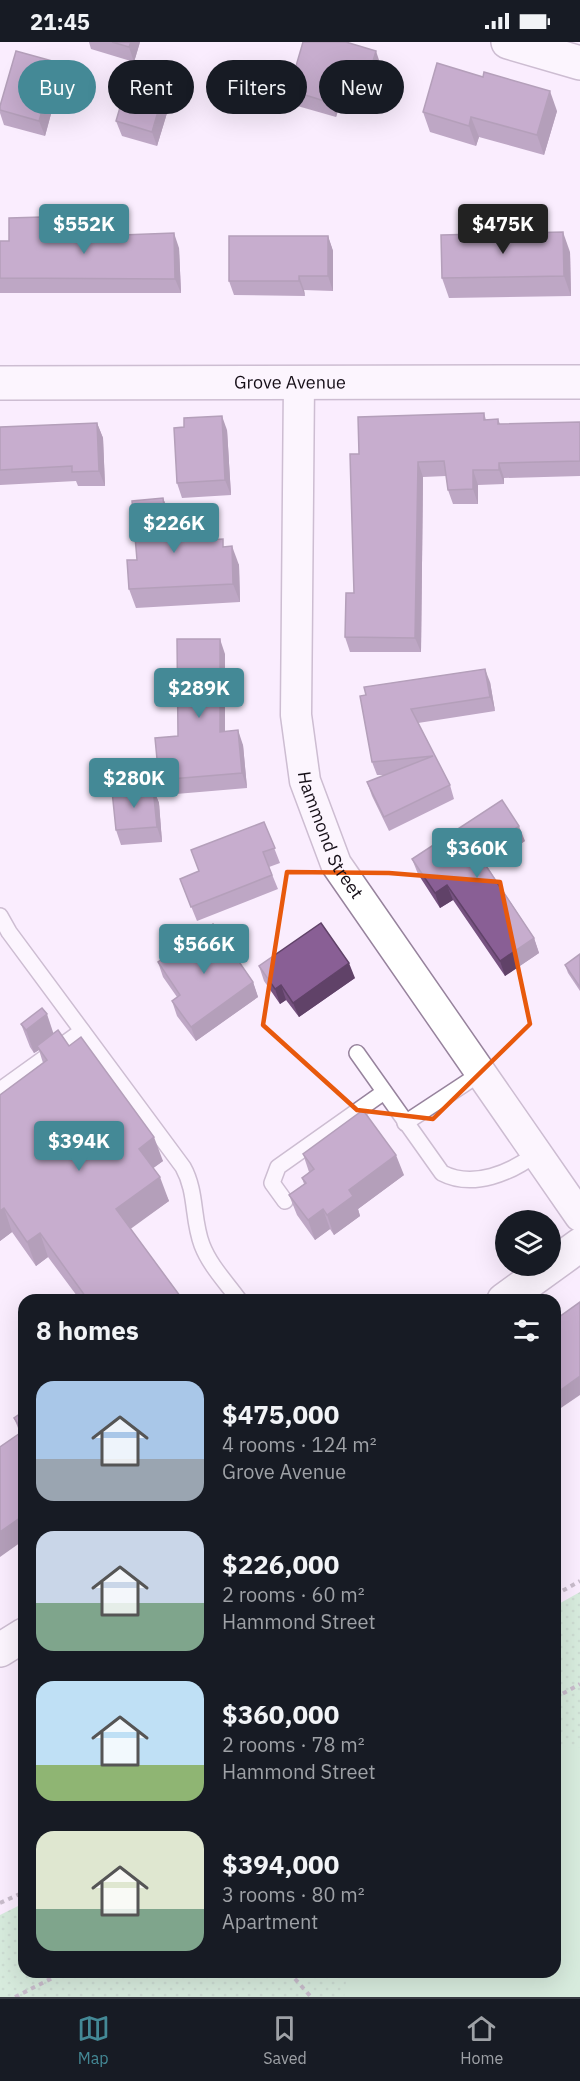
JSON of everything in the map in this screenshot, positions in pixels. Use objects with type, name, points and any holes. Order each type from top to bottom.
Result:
[{"type":"street","points":[[508,42],[580,63]]},
{"type":"street","name":"Hammond Street","points":[[299,382],[296,715],[305,781],[336,864],[580,1216]]},
{"type":"street","name":"Grove Avenue","points":[[0,383],[580,382]]},
{"type":"street","points":[[512,1294],[580,1245]]},
{"type":"street","points":[[0,1650],[18,1639]]},
{"type":"lane","points":[[0,916],[9,933],[183,1167],[194,1194],[202,1245],[235,1294]]},
{"type":"lane","points":[[0,1090],[82,1031]]},
{"type":"lane","points":[[357,1053],[442,1173],[461,1181],[473,1180],[509,1170],[537,1153]]},
{"type":"lane","points":[[405,1123],[481,1073]]},
{"type":"lane","points":[[285,1201],[272,1183],[278,1167],[384,1092]]},
{"type":"path","points":[[561,1592],[580,1581]]},
{"type":"path","points":[[561,1695],[580,1684]]},
{"type":"path","points":[[0,1903],[18,1895]]},
{"type":"path","points":[[15,1997],[52,1978]]},
{"type":"path","points":[[295,1978],[312,1997]]},
{"type":"highlighted area","points":[[287,872],[389,873],[500,882],[530,1024],[433,1119],[357,1110],[263,1025]]},
{"type":"green space","points":[[580,1592],[580,1997],[0,1997],[0,1915],[18,1906],[18,1978],[561,1978],[561,1603]]},
{"type":"green space","points":[[561,1746],[580,1748],[580,1997],[344,1997],[346,1978],[561,1978]]},
{"type":"building","points":[[112,42],[131,42],[129,47]]},
{"type":"building","points":[[303,42],[346,42],[376,51],[373,60],[319,60],[319,99],[307,96],[307,60],[298,60]]},
{"type":"building","points":[[16,51],[49,60],[18,60],[18,114],[41,114],[39,121],[0,110]]},
{"type":"building","points":[[437,63],[483,77],[484,72],[550,91],[537,135],[471,117],[469,126],[423,112]]},
{"type":"building","points":[[118,114],[157,114],[152,132],[116,121]]},
{"type":"building","points":[[42,217],[42,238],[174,233],[175,279],[0,278],[0,241],[9,241],[9,218]]},
{"type":"building","points":[[563,232],[564,276],[442,278],[441,235]]},
{"type":"building","points":[[229,236],[328,236],[328,276],[299,276],[299,281],[229,281]]},
{"type":"building","points":[[484,413],[484,420],[498,419],[498,424],[580,422],[580,461],[499,463],[499,470],[473,470],[473,489],[448,490],[444,461],[418,462],[415,638],[345,637],[346,593],[354,593],[350,454],[359,454],[358,417]]},
{"type":"building","points":[[222,416],[225,480],[177,483],[174,428],[184,427],[184,418]]},
{"type":"building","points":[[97,423],[99,471],[72,472],[72,466],[0,470],[0,427]]},
{"type":"building","points":[[163,498],[168,542],[223,539],[223,547],[232,546],[233,584],[129,589],[127,560],[137,560],[132,501]]},
{"type":"building","points":[[177,639],[220,639],[220,732],[238,730],[242,773],[159,780],[155,738],[178,736]]},
{"type":"building","points":[[485,669],[490,697],[411,709],[450,785],[384,817],[367,782],[433,756],[372,762],[360,696],[366,695],[364,687]]},
{"type":"building","points":[[153,788],[157,827],[116,830],[112,791]]},
{"type":"building","points":[[502,800],[519,826],[478,854],[534,938],[500,961],[447,885],[435,893],[412,859]]},
{"type":"building","points":[[264,822],[275,848],[263,852],[272,875],[191,907],[180,879],[199,871],[191,850]]},
{"type":"building","points":[[321,923],[349,963],[293,1003],[281,985],[275,989],[259,966]]},
{"type":"building","points":[[213,924],[253,982],[191,1027],[172,1001],[180,995],[158,962]]},
{"type":"building","points":[[580,954],[580,987],[565,965]]},
{"type":"building","points":[[42,1008],[47,1014],[26,1030],[21,1024]]},
{"type":"building","points":[[58,1030],[69,1046],[81,1037],[154,1137],[139,1149],[160,1177],[116,1209],[179,1294],[84,1294],[40,1233],[27,1242],[4,1208],[0,1211],[0,1095],[47,1060],[37,1046]]},
{"type":"building","points":[[363,1110],[396,1155],[349,1190],[353,1196],[327,1215],[323,1209],[308,1220],[289,1195],[306,1183],[302,1178],[314,1169],[303,1154]]},
{"type":"building","points":[[580,1302],[580,1376],[561,1390],[561,1316]]},
{"type":"building","points":[[18,1434],[18,1519],[0,1532],[0,1447]]}]
